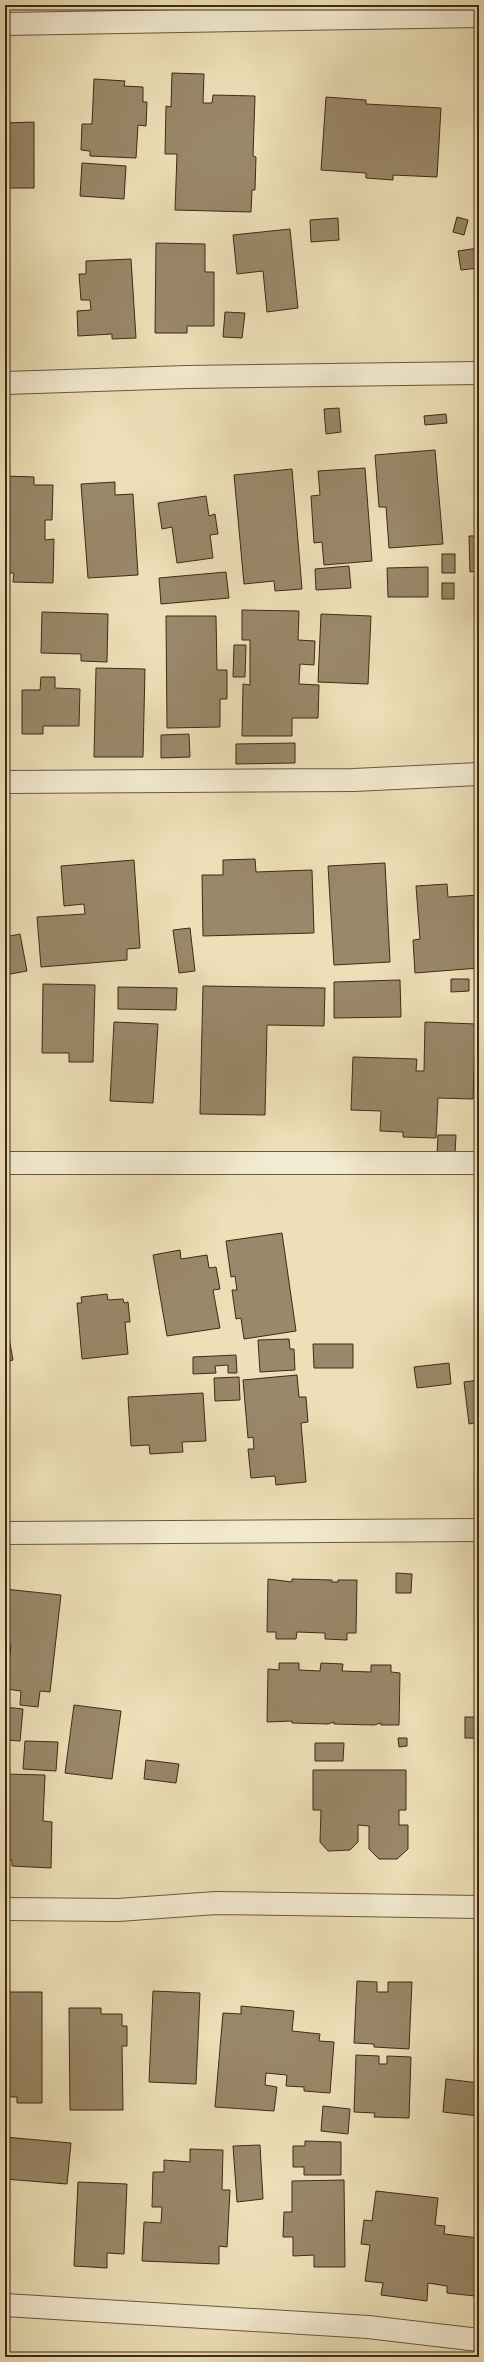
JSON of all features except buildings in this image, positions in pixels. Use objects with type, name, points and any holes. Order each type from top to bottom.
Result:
[{"type":"street","points":[[5,24],[479,16]]},
{"type":"street","points":[[5,383],[195,377],[479,373]]},
{"type":"street","points":[[5,782],[354,780],[479,774]]},
{"type":"street","points":[[5,1163],[479,1163]]},
{"type":"street","points":[[5,1533],[479,1530]]},
{"type":"street","points":[[5,1909],[118,1910],[231,1903],[479,1907]]},
{"type":"street","points":[[5,2305],[368,2326],[479,2340]]}]
